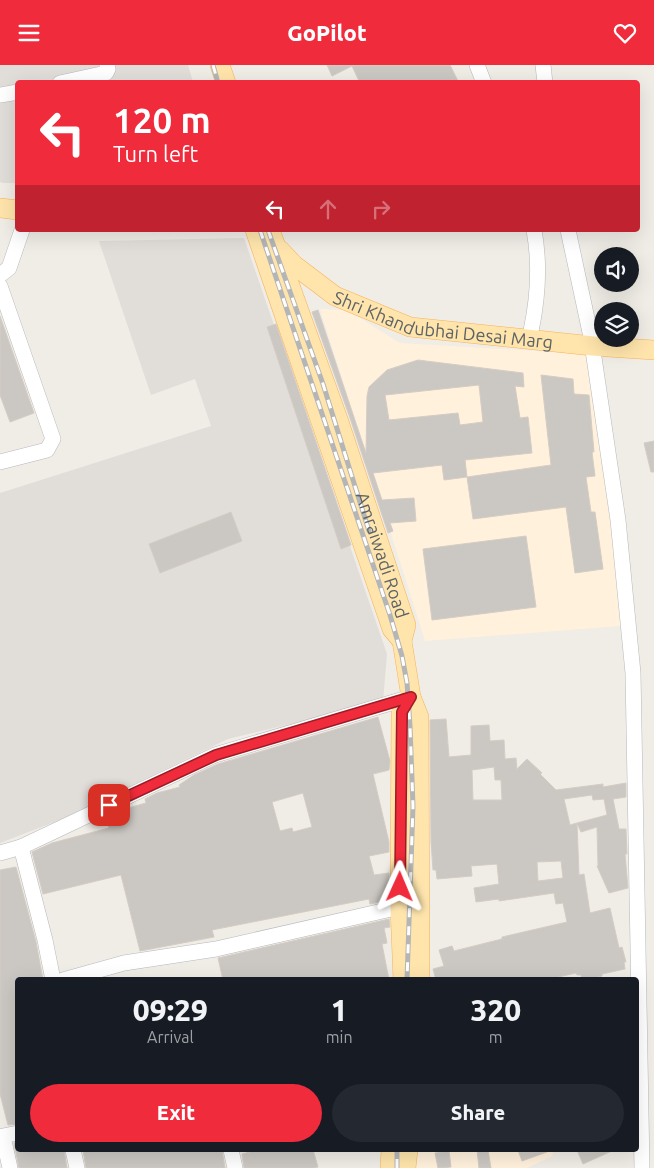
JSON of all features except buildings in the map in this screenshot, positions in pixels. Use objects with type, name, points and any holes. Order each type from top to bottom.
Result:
[{"type":"main road","points":[[220,65],[225,80]]},
{"type":"main road","points":[[0,197],[15,200]]},
{"type":"main road","points":[[0,208],[15,210]]},
{"type":"main road","points":[[257,232],[392,629],[402,641]]},
{"type":"main road","name":"Shri Khandubhai Desai Marg","points":[[262,232],[274,236],[339,288],[411,318],[594,340]]},
{"type":"main road","name":"Shri Khandubhai Desai Marg","points":[[274,236],[294,265],[335,296],[410,327],[594,340]]},
{"type":"main road","name":"Amraiwadi Road","points":[[274,236],[339,422],[406,625],[402,641],[411,697],[418,717],[420,977]]},
{"type":"main road","points":[[639,340],[654,341]]},
{"type":"main road","name":"Shri Khandubhai Desai Marg","points":[[637,347],[654,350]]},
{"type":"main road","points":[[403,977],[400,907],[402,712],[411,697]]},
{"type":"main road","points":[[390,1168],[392,1152]]},
{"type":"main road","points":[[406,1168],[408,1152]]},
{"type":"street","points":[[74,80],[106,73],[107,65]]},
{"type":"street","points":[[477,65],[483,80]]},
{"type":"street","points":[[543,65],[545,80]]},
{"type":"street","points":[[0,95],[15,92]]},
{"type":"street","points":[[0,275],[9,268],[21,232]]},
{"type":"street","points":[[531,331],[536,310],[538,284],[534,232]]},
{"type":"street","points":[[569,232],[594,332]]},
{"type":"street","points":[[0,286],[53,439],[47,450],[0,461]]},
{"type":"street","points":[[597,347],[618,521],[633,673],[644,1010],[642,1168]]},
{"type":"street","points":[[0,853],[20,847],[216,755],[411,697]]},
{"type":"street","points":[[20,847],[46,940],[52,977]]},
{"type":"street","points":[[74,977],[124,963],[216,949],[400,907]]},
{"type":"street","points":[[7,1131],[10,1168]]},
{"type":"street","points":[[73,1152],[77,1168]]},
{"type":"street","points":[[232,1152],[236,1168]]},
{"type":"shaded area","points":[[0,65],[188,65],[192,80],[15,80],[15,183],[0,182]]},
{"type":"shaded area","points":[[244,238],[387,654],[383,702],[228,739],[65,818],[0,843],[0,493],[211,426],[195,379],[151,395],[99,241]]},
{"type":"shaded area","points":[[320,309],[347,310],[400,343],[588,354],[612,525],[621,626],[425,641]]},
{"type":"shaded area","points":[[411,1152],[552,1152],[553,1156],[527,1168],[410,1168]]},
{"type":"railway","points":[[213,65],[217,80]]},
{"type":"railway","points":[[261,232],[390,615],[402,656],[407,683],[413,806],[407,977]]},
{"type":"railway","points":[[269,232],[323,384],[369,531]]},
{"type":"railway","points":[[397,1152],[397,1168]]},
{"type":"route","points":[[109,805],[216,755],[411,697],[402,712],[400,887]]}]
